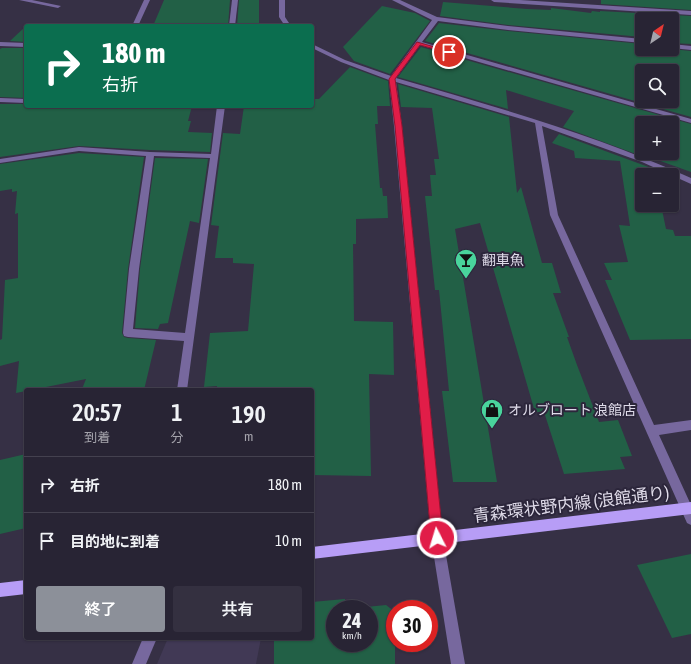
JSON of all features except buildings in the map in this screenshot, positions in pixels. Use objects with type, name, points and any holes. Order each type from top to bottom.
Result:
[{"type":"main road","name":"青森環状野内線 (浪館通り)","points":[[314,553],[437,538],[689,512]]},
{"type":"main road","points":[[0,590],[24,587]]},
{"type":"street","points":[[22,0],[58,6]]},
{"type":"street","points":[[135,24],[147,0]]},
{"type":"street","points":[[232,24],[235,0]]},
{"type":"street","points":[[282,0],[282,17],[287,24]]},
{"type":"street","points":[[395,0],[436,19],[508,28],[635,40]]},
{"type":"street","points":[[494,0],[572,3],[691,13]]},
{"type":"street","points":[[436,19],[392,79],[398,126],[437,538],[458,664]]},
{"type":"street","points":[[419,43],[691,121]]},
{"type":"street","points":[[0,44],[24,45]]},
{"type":"street","points":[[314,47],[343,61],[392,79],[538,122],[645,160],[691,181]]},
{"type":"street","points":[[679,47],[691,48]]},
{"type":"street","points":[[0,100],[24,100]]},
{"type":"street","points":[[182,388],[221,108]]},
{"type":"street","points":[[538,122],[554,215],[650,431],[689,512]]},
{"type":"street","points":[[0,161],[79,149],[150,154],[214,156]]},
{"type":"street","points":[[150,154],[134,268],[128,333],[189,337]]},
{"type":"street","points":[[650,431],[691,425]]},
{"type":"street","points":[[139,664],[149,640]]},
{"type":"shaded area","points":[[167,640],[261,640],[256,664],[157,664]]},
{"type":"place","name":"翻車魚","points":[[466,280]]},
{"type":"place","name":"オルブロート 浪館店","points":[[492,430]]},
{"type":"route","points":[[437,538],[398,126],[392,79],[419,43],[449,52]]}]
